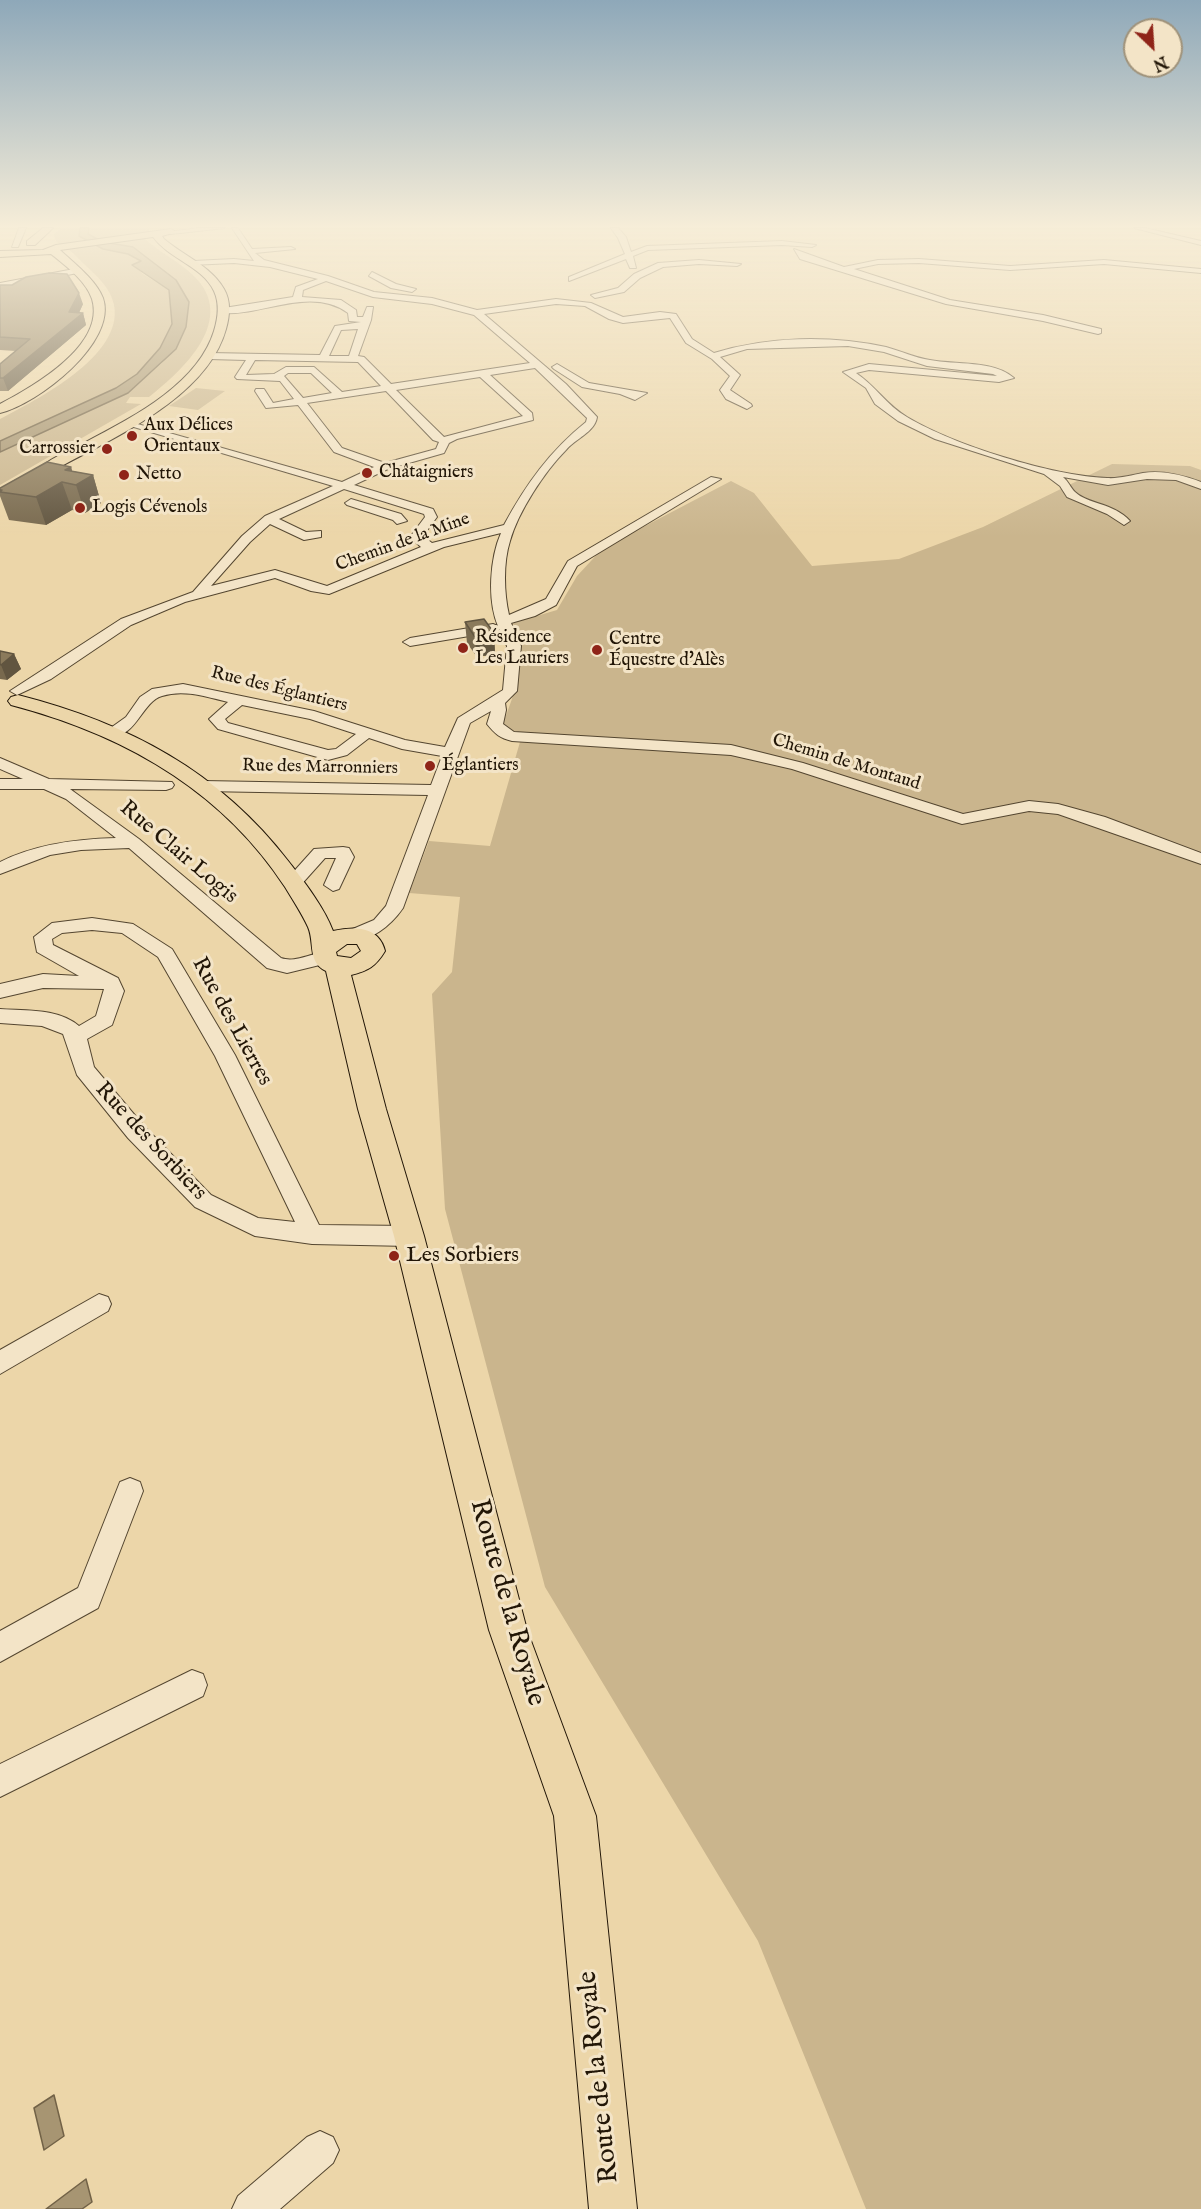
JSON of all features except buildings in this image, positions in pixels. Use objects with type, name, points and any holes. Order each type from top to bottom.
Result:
[{"type":"main road","points":[[0,409],[36,389],[64,368],[81,352],[95,331]]},
{"type":"main road","points":[[37,481],[59,464],[131,423],[185,382],[209,356],[220,331]]},
{"type":"main road","name":"Route de la Royale","points":[[9,697],[48,708],[113,732],[154,754],[203,786],[259,837],[293,883],[347,945],[346,1006],[372,1109],[409,1236],[508,1630],[575,1816],[613,2209]]},
{"type":"street","points":[[324,357],[337,331]]},
{"type":"street","points":[[353,357],[362,331]]},
{"type":"street","points":[[347,945],[394,908],[463,721],[510,691],[514,646],[504,623],[498,590],[503,542],[508,528],[544,468],[563,446],[591,423],[592,417],[497,331]]},
{"type":"street","points":[[682,331],[689,340],[715,356],[720,364],[735,375],[725,390],[730,397],[747,406]]},
{"type":"street","points":[[715,356],[746,346],[848,343],[886,350],[927,363],[1004,373],[1009,378],[869,367],[848,372],[870,386],[879,402],[902,419],[953,442],[1047,472],[1108,482],[1147,476],[1177,477],[1201,486]]},
{"type":"street","points":[[511,344],[529,347],[586,385],[625,392]]},
{"type":"street","points":[[209,356],[353,357],[364,362],[437,438],[445,441],[529,418],[482,373]]},
{"type":"street","points":[[253,356],[240,377],[251,379],[277,376],[286,370],[314,370],[339,395]]},
{"type":"street","points":[[260,391],[270,406],[536,365]]},
{"type":"street","points":[[277,376],[283,379],[338,450],[384,468]]},
{"type":"street","points":[[131,423],[429,512],[431,517],[416,537],[432,549]]},
{"type":"street","points":[[196,595],[246,539],[269,519],[384,468],[440,451],[445,441]]},
{"type":"street","points":[[1047,472],[1065,484],[1071,495],[1111,511],[1124,521]]},
{"type":"street","points":[[410,642],[504,623],[551,602],[572,564],[715,479]]},
{"type":"street","points":[[325,494],[397,517],[401,521]]},
{"type":"street","points":[[269,519],[304,536],[317,534]]},
{"type":"street","name":"Chemin de la Mine","points":[[9,697],[40,680],[127,622],[196,595],[275,574],[286,575],[320,590],[329,590],[432,549],[476,534],[508,528]]},
{"type":"street","name":"Rue des Églantiers","points":[[113,732],[132,720],[145,700],[164,689],[183,688],[314,715],[365,734],[450,753]]},
{"type":"street","points":[[239,700],[217,719],[224,726],[328,755],[341,752],[365,734]]},
{"type":"street","name":"Chemin de Montaud","points":[[496,702],[499,710],[495,724],[501,732],[512,736],[731,750],[796,766],[962,819],[981,819],[1007,810],[1037,806],[1069,812],[1201,859]]},
{"type":"street","name":"Rue Clair Logis","points":[[0,763],[72,796],[133,843],[274,963],[287,967],[347,945]]},
{"type":"street","points":[[0,784],[166,785]]},
{"type":"street","name":"Rue des Marronniers","points":[[203,786],[437,790]]},
{"type":"street","points":[[0,869],[17,859],[55,848],[94,843],[133,843]]},
{"type":"street","points":[[293,883],[320,853],[338,850],[343,852],[345,857],[333,885]]},
{"type":"street","points":[[0,851],[17,859]]},
{"type":"street","name":"Rue des Lierres","points":[[111,983],[56,957],[44,948],[44,937],[58,927],[92,924],[127,928],[165,953],[225,1055],[312,1234]]},
{"type":"street","points":[[0,991],[43,981],[111,983],[114,991],[113,1002],[105,1020],[76,1036],[72,1027],[62,1022],[0,1016]]},
{"type":"street","name":"Rue des Sorbiers","points":[[76,1036],[84,1070],[136,1132],[203,1201],[255,1227],[312,1234],[409,1236]]},
{"type":"street","points":[[0,1363],[99,1304]]},
{"type":"street","points":[[0,1647],[88,1598],[130,1491]]},
{"type":"street","points":[[0,1781],[192,1685]]},
{"type":"street","points":[[251,2209],[320,2150]]},
{"type":"shaded area","points":[[110,331],[168,331],[160,348],[137,374],[116,388],[0,441],[0,419],[55,388],[92,358],[105,342]]},
{"type":"shaded area","points":[[168,331],[184,331],[176,349],[128,393],[0,452],[0,441],[116,388],[137,374],[160,348]]},
{"type":"shaded area","points":[[183,331],[206,331],[190,358],[163,386],[149,397],[130,397],[126,403],[141,404],[0,485],[0,452],[128,393],[162,363]]},
{"type":"shaded area","points":[[196,388],[225,391],[198,410],[169,406]]},
{"type":"shaded area","points":[[1112,464],[1190,466],[1201,470],[1201,2209],[866,2209],[758,1941],[545,1587],[445,1209],[432,994],[452,972],[460,897],[409,893],[429,841],[490,846],[522,735],[510,734],[502,725],[512,700],[518,675],[517,637],[513,623],[557,610],[577,576],[603,548],[731,481],[754,493],[812,566],[899,559],[983,527]]},
{"type":"shaded area","points":[[54,2095],[64,2136],[44,2150],[34,2108]]},
{"type":"shaded area","points":[[86,2179],[92,2202],[82,2209],[46,2209]]},
{"type":"place","name":"Aux Délices Orientaux","points":[[132,436]]},
{"type":"place","name":"Carrossier","points":[[107,449]]},
{"type":"place","name":"Châtaigniers","points":[[367,473]]},
{"type":"place","name":"Netto","points":[[124,475]]},
{"type":"place","name":"Logis Cévenols","points":[[80,508]]},
{"type":"place","name":"Résidence Les Lauriers","points":[[463,648]]},
{"type":"place","name":"Centre Équestre d'Alès","points":[[597,650]]},
{"type":"place","name":"Églantiers","points":[[430,766]]},
{"type":"place","name":"Les Sorbiers","points":[[394,1256]]}]
